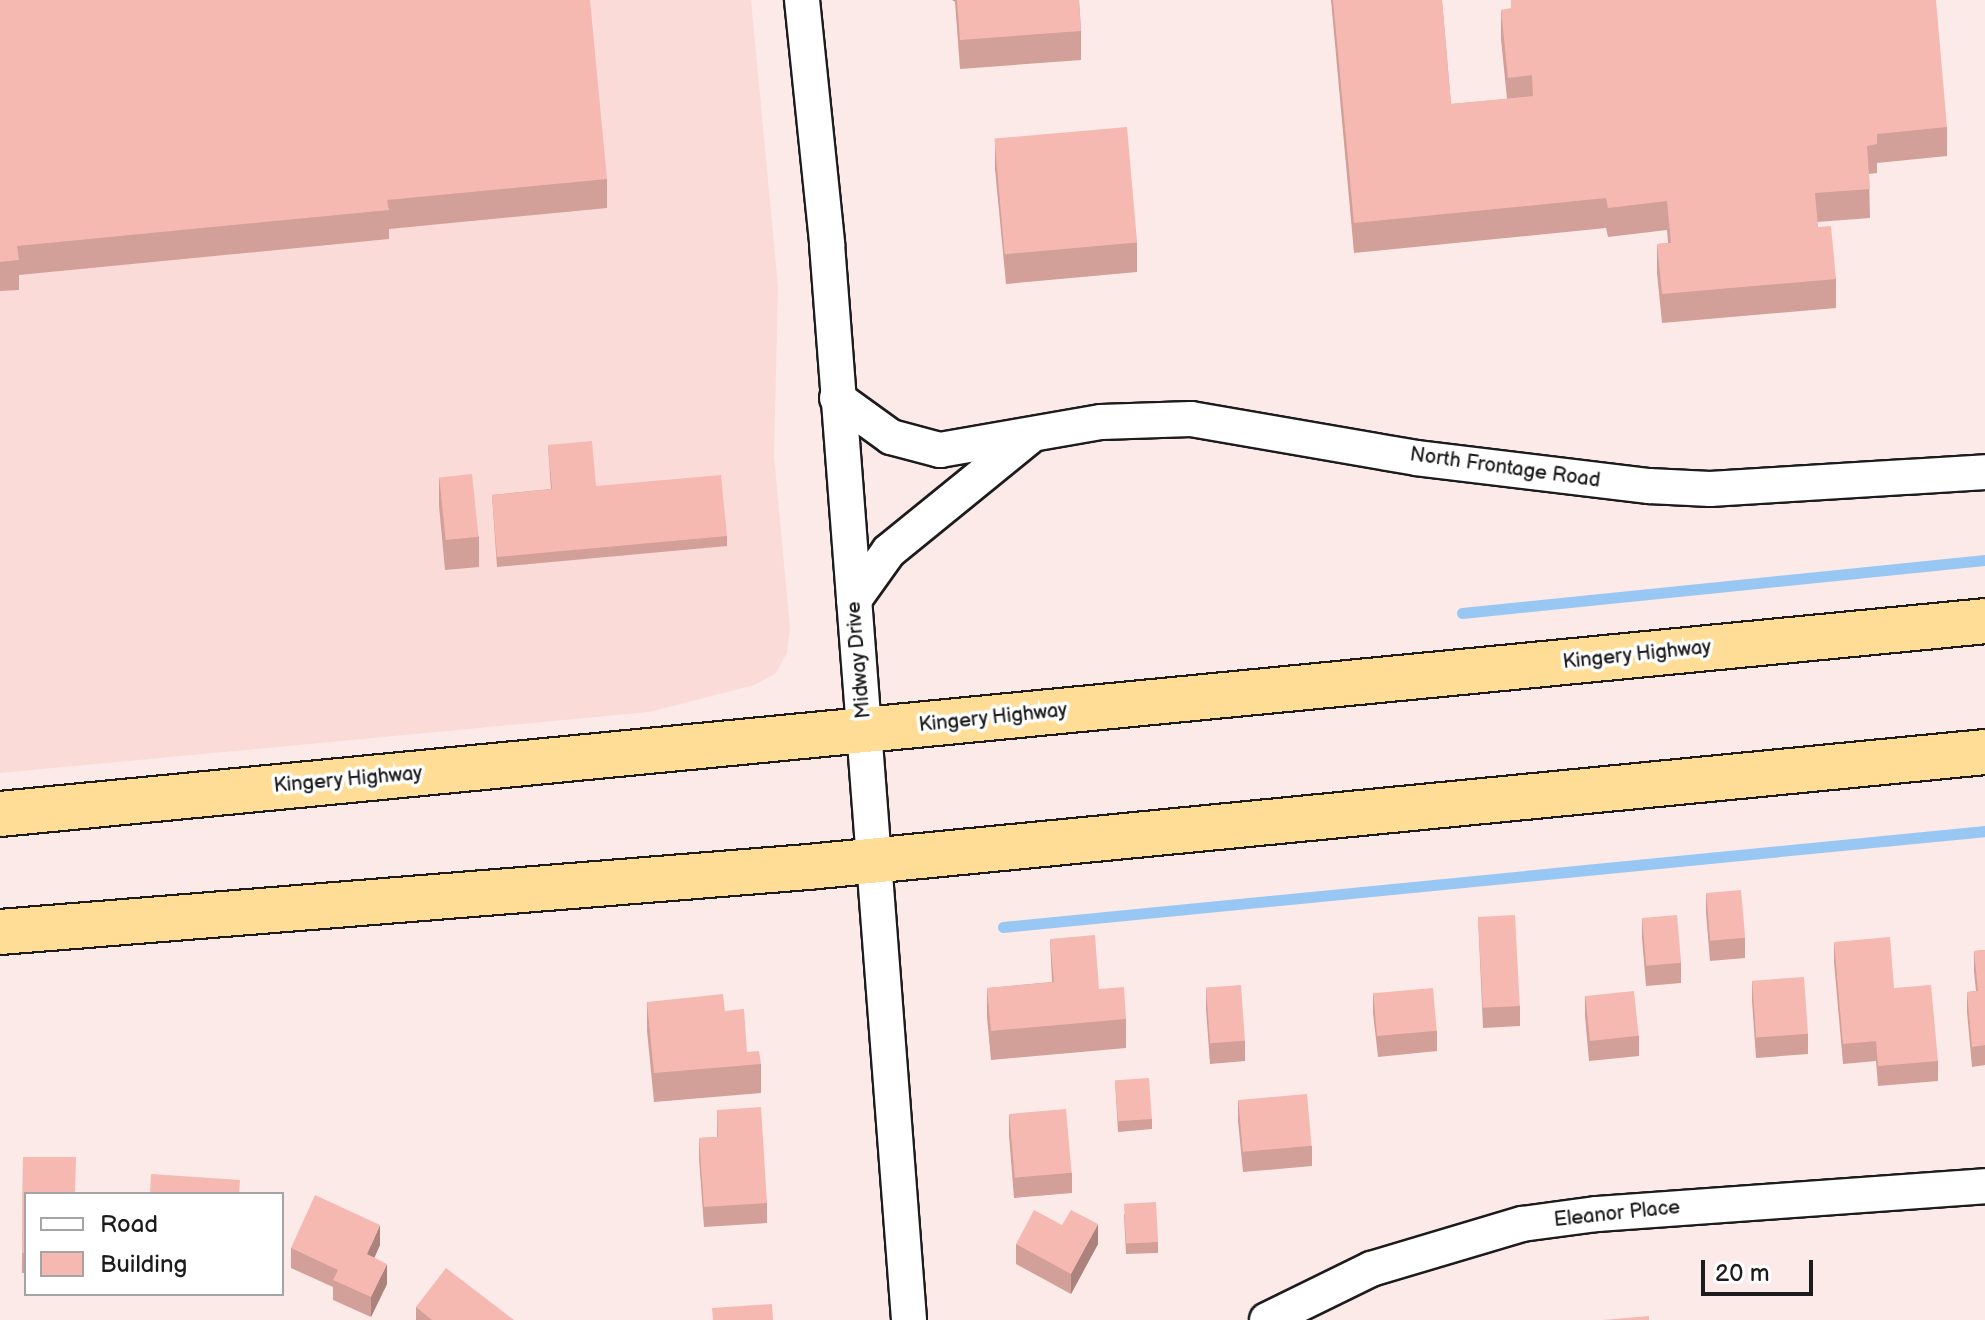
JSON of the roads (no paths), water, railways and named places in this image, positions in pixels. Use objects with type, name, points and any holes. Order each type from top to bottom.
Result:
[{"type":"highway","name":"Kingery Highway","points":[[0,814],[1985,621]]},
{"type":"highway","points":[[0,932],[873,859],[1985,752]]},
{"type":"street","name":"Midway Drive","points":[[802,0],[865,731],[909,1320]]},
{"type":"street","name":"North Frontage Road","points":[[837,398],[891,437],[940,450],[1101,422],[1191,419],[1524,474],[1710,489],[1985,472]]},
{"type":"street","points":[[854,600],[889,551],[1028,437]]},
{"type":"street","name":"Eleanor Place","points":[[1267,1320],[1371,1269],[1440,1245],[1522,1224],[1597,1214],[1985,1186]]},
{"type":"waterway","points":[[1462,613],[1985,560]]},
{"type":"waterway","points":[[1003,927],[1985,831]]}]
